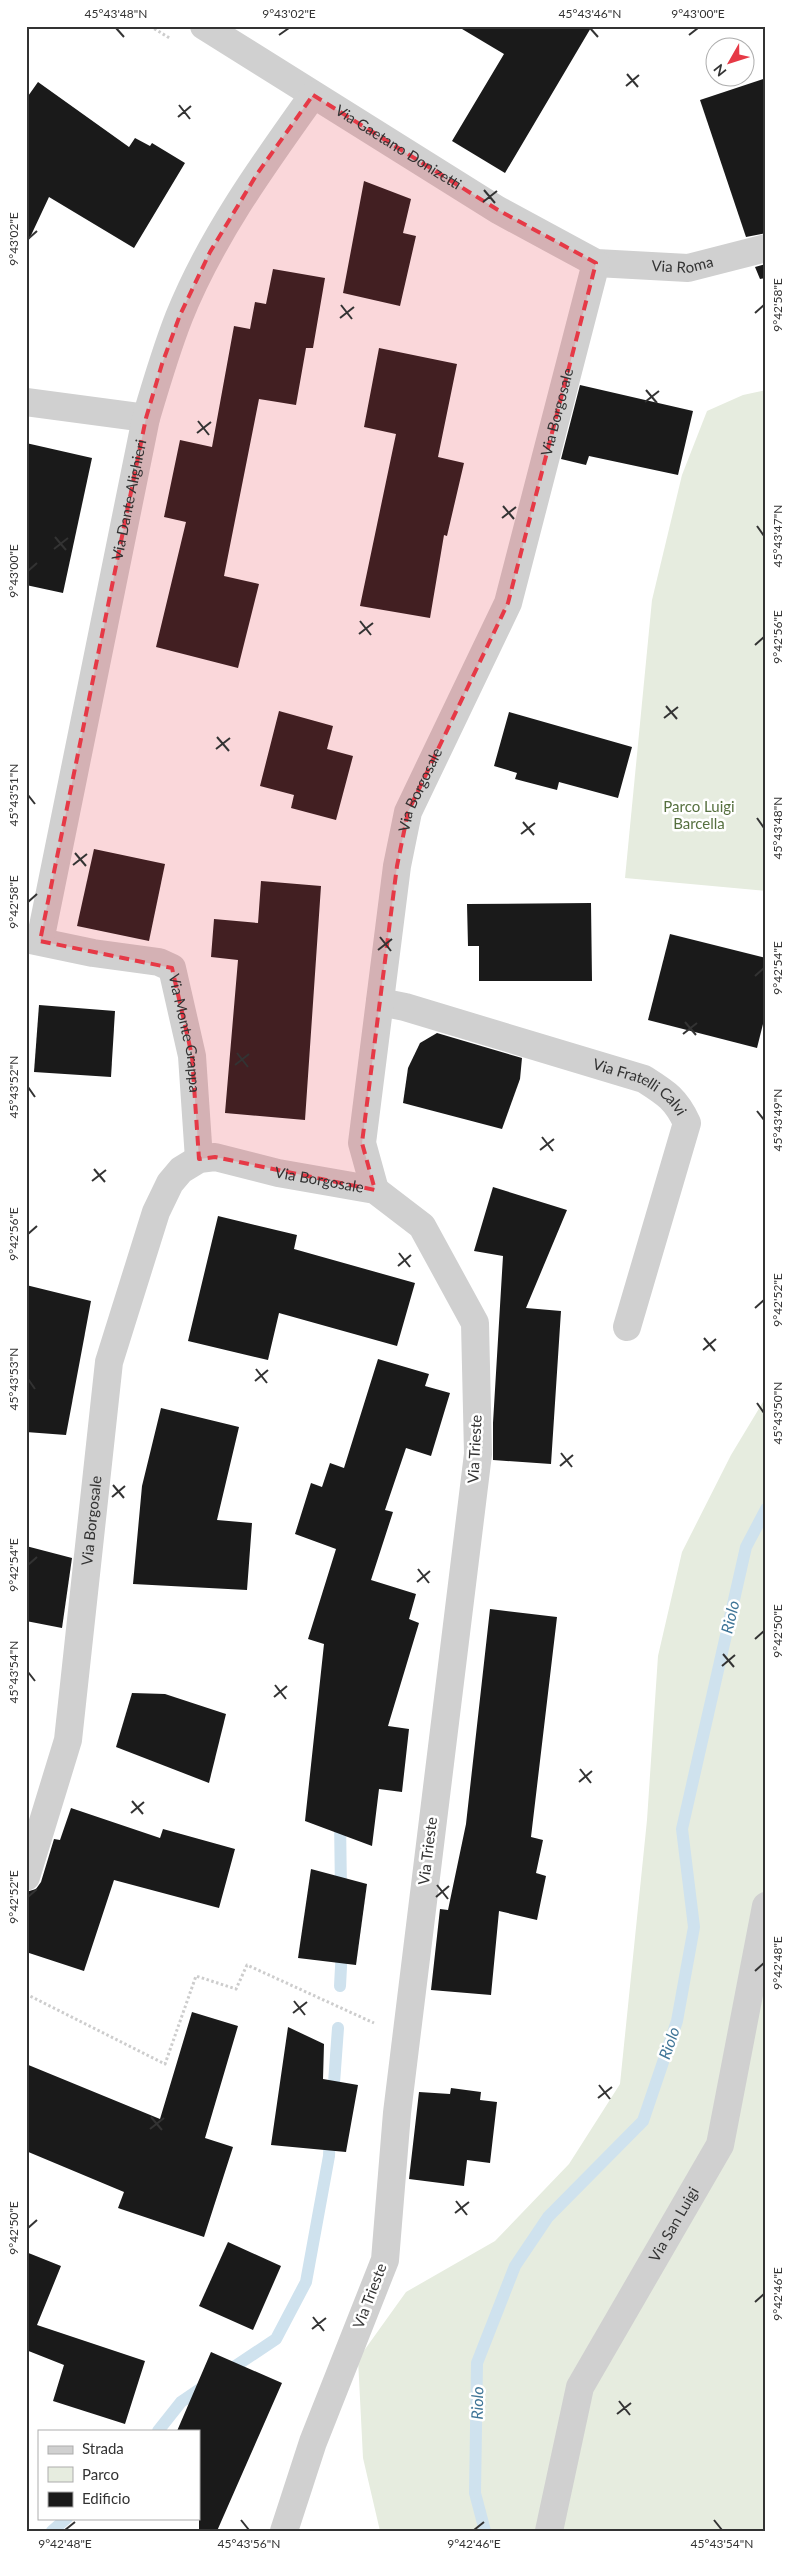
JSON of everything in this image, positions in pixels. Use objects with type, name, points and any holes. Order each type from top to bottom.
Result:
[{"type":"street","name":"Via Gaetano Donizetti","points":[[204,26],[498,210],[596,263]]},
{"type":"street","name":"Via Dante Alighieri","points":[[33,940],[146,418],[180,315],[210,252],[257,174],[313,95]]},
{"type":"street","name":"Via Roma","points":[[596,263],[688,268],[766,248]]},
{"type":"street","name":"Via Borgosale","points":[[26,1877],[68,1740],[109,1362],[156,1212],[170,1183],[181,1170],[199,1159],[215,1157],[278,1173],[375,1190],[362,1143],[396,866],[408,812],[508,603],[596,263]]},
{"type":"street","points":[[26,402],[146,418]]},
{"type":"street","name":"Via Monte Grappa","points":[[33,940],[93,953],[159,962],[172,968],[192,1056],[199,1159]]},
{"type":"street","name":"Via Fratelli Calvi","points":[[380,1002],[405,1007],[644,1079],[668,1094],[679,1105],[687,1122],[627,1327]]},
{"type":"street","name":"Via Trieste","points":[[284,2531],[313,2442],[385,2260],[406,2038],[478,1454],[475,1323],[422,1226],[375,1190]]},
{"type":"street","name":"Via San Luigi","points":[[549,2531],[580,2386],[720,2145],[766,1906]]},
{"type":"path","points":[[26,1994],[165,2064],[196,1976],[236,1989],[247,1965],[406,2038]]},
{"type":"highlighted area","points":[[313,95],[498,210],[596,263],[508,603],[408,812],[397,866],[362,1143],[375,1190],[215,1157],[199,1159],[192,1056],[172,968],[40,941],[146,418],[162,364],[180,315],[210,252],[257,174]]},
{"type":"green space","name":"Parco Luigi Barcella","points":[[766,390],[766,891],[625,878],[652,600],[682,475],[707,411],[743,395]]},
{"type":"green space","points":[[766,1397],[766,2531],[380,2531],[363,2458],[358,2359],[406,2292],[495,2241],[569,2164],[620,2084],[647,1820],[658,1656],[682,1552],[731,1455]]},
{"type":"building","points":[[457,26],[592,26],[505,173],[452,141],[504,54]]},
{"type":"building","points":[[766,78],[766,233],[746,237],[700,100],[736,88],[754,88],[754,82]]},
{"type":"building","points":[[38,82],[129,147],[135,138],[150,146],[152,143],[185,163],[134,248],[49,197],[26,246],[26,99]]},
{"type":"building","points":[[364,181],[411,199],[403,233],[416,236],[400,306],[343,293]]},
{"type":"building","points":[[766,264],[766,278],[760,279],[755,267]]},
{"type":"building","points":[[273,269],[325,278],[313,348],[306,348],[296,405],[259,399],[224,576],[259,584],[238,668],[156,647],[186,522],[164,517],[180,440],[212,447],[234,326],[250,329],[255,302],[266,304]]},
{"type":"building","points":[[379,348],[457,364],[438,457],[464,463],[447,536],[444,535],[430,618],[360,606],[396,434],[364,427]]},
{"type":"building","points":[[580,385],[693,411],[678,475],[589,456],[586,465],[561,459]]},
{"type":"building","points":[[26,443],[92,458],[63,593],[26,585]]},
{"type":"building","points":[[279,711],[333,726],[327,749],[353,756],[336,820],[291,808],[294,795],[260,786]]},
{"type":"building","points":[[509,712],[632,747],[618,798],[559,782],[557,790],[515,779],[517,773],[494,766]]},
{"type":"building","points":[[94,849],[165,864],[149,941],[77,926]]},
{"type":"building","points":[[261,881],[321,886],[305,1120],[225,1113],[238,960],[211,957],[214,919],[258,923]]},
{"type":"building","points":[[591,903],[592,981],[479,981],[479,946],[468,946],[467,904]]},
{"type":"building","points":[[670,934],[766,958],[766,1012],[757,1048],[648,1020]]},
{"type":"building","points":[[39,1005],[115,1011],[111,1077],[34,1072]]},
{"type":"building","points":[[437,1033],[522,1058],[520,1079],[502,1129],[403,1103],[408,1068],[420,1043]]},
{"type":"building","points":[[493,1187],[567,1210],[526,1308],[561,1311],[551,1464],[493,1460],[493,1423],[503,1256],[474,1251]]},
{"type":"building","points":[[218,1216],[297,1235],[294,1249],[415,1283],[397,1346],[279,1313],[268,1360],[188,1341]]},
{"type":"building","points":[[26,1285],[91,1301],[66,1435],[26,1432]]},
{"type":"building","points":[[378,1359],[429,1374],[425,1386],[450,1393],[431,1456],[406,1448],[385,1510],[393,1512],[371,1580],[416,1594],[409,1619],[419,1623],[388,1726],[409,1729],[402,1792],[379,1789],[372,1846],[305,1821],[324,1644],[308,1639],[336,1549],[295,1534],[311,1483],[322,1487],[330,1463],[344,1468]]},
{"type":"building","points":[[161,1408],[239,1427],[217,1520],[252,1523],[247,1590],[133,1584],[142,1486]]},
{"type":"building","points":[[26,1546],[72,1558],[62,1628],[26,1621]]},
{"type":"building","points":[[490,1609],[557,1617],[531,1837],[543,1840],[536,1873],[546,1876],[537,1920],[499,1911],[491,1995],[431,1990],[440,1909],[448,1910],[466,1824]]},
{"type":"building","points":[[132,1693],[165,1694],[226,1714],[209,1783],[116,1747]]},
{"type":"building","points":[[71,1808],[160,1838],[163,1829],[235,1849],[219,1908],[114,1880],[84,1971],[26,1952],[26,1892],[36,1889],[41,1882],[54,1839],[60,1840]]},
{"type":"building","points":[[311,1869],[367,1884],[356,1965],[298,1958]]},
{"type":"building","points":[[192,2012],[238,2026],[205,2138],[233,2147],[204,2237],[118,2208],[124,2192],[26,2151],[26,2064],[160,2119]]},
{"type":"building","points":[[288,2027],[324,2044],[323,2079],[358,2085],[346,2152],[271,2145]]},
{"type":"building","points":[[451,2088],[481,2092],[480,2100],[497,2102],[490,2163],[467,2160],[464,2186],[409,2179],[419,2092],[450,2094]]},
{"type":"building","points":[[228,2242],[281,2266],[253,2330],[199,2306]]},
{"type":"building","points":[[26,2252],[61,2266],[37,2325],[145,2361],[125,2424],[53,2401],[64,2365],[26,2350]]},
{"type":"building","points":[[211,2352],[282,2383],[217,2531],[199,2531],[200,2430],[177,2430]]},
{"type":"waterway","name":"Riolo","points":[[485,2531],[475,2493],[477,2363],[515,2266],[548,2217],[643,2121],[677,2021],[694,1927],[682,1829],[746,1547],[766,1509]]},
{"type":"waterway","points":[[340,1818],[341,1893]]},
{"type":"waterway","points":[[340,1986],[342,1948]]},
{"type":"waterway","points":[[333,2097],[338,2028]]},
{"type":"waterway","points":[[225,2373],[276,2339],[306,2282],[329,2156],[330,2135]]},
{"type":"waterway","points":[[159,2430],[181,2402],[206,2385]]},
{"type":"waterway","points":[[52,2531],[65,2520]]}]
